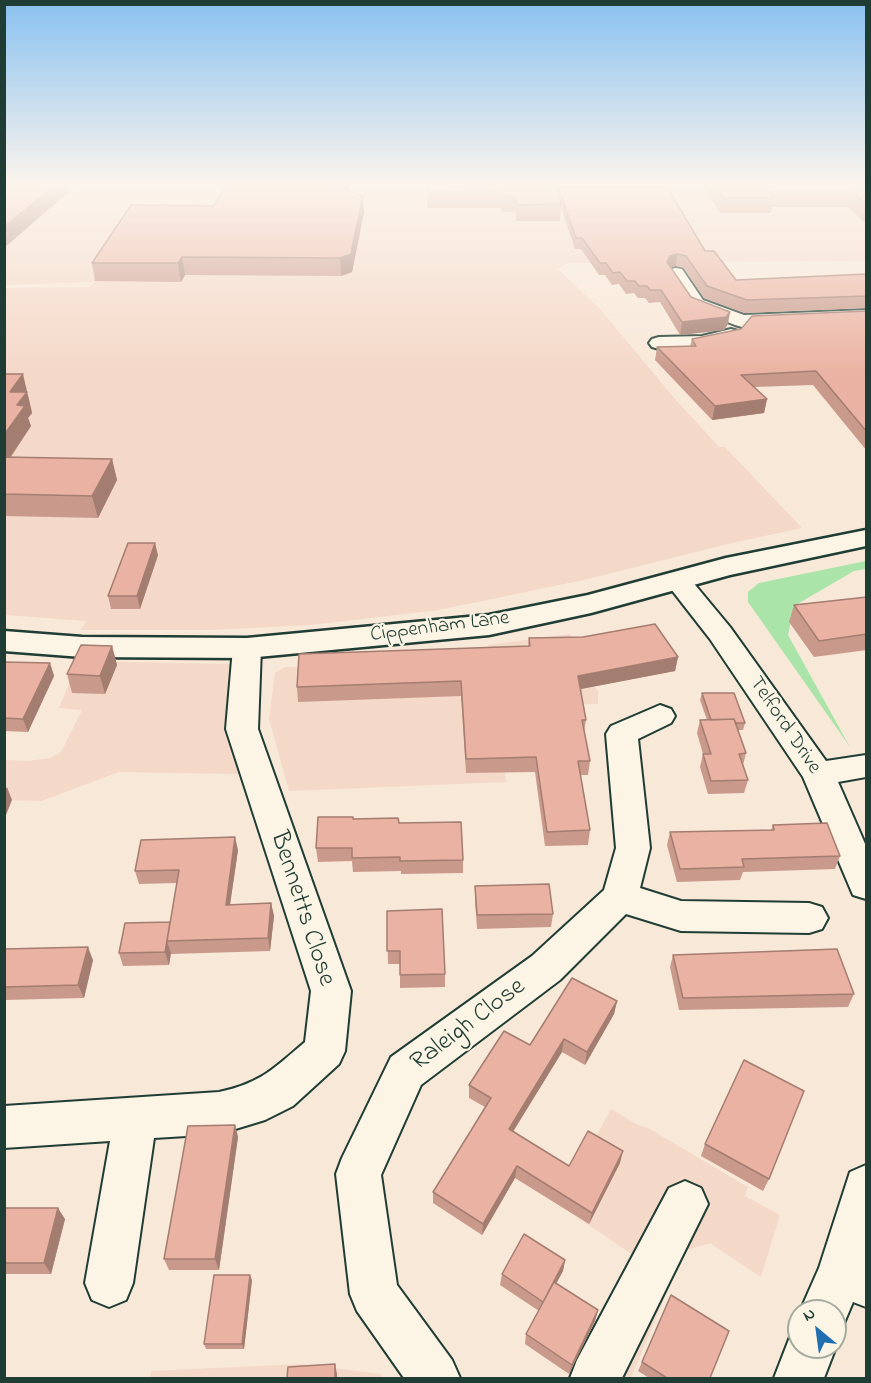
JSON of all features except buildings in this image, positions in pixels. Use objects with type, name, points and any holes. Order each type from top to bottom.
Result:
[{"type":"street","points":[[695,272],[670,273],[697,304],[742,321],[867,316]]},
{"type":"street","points":[[659,343],[702,342],[731,336],[742,321]]},
{"type":"street","name":"Cippenham Lane","points":[[4,641],[82,647],[248,648],[489,625],[591,604],[677,580],[867,538]]},
{"type":"street","name":"Telford Drive","points":[[677,580],[720,633],[818,774],[867,885]]},
{"type":"street","name":"Bennetts Close","points":[[4,1127],[219,1113],[250,1106],[278,1092],[324,1051],[331,991],[242,729],[248,648]]},
{"type":"street","points":[[660,716],[622,734],[633,848],[620,897],[681,916],[809,918]]},
{"type":"street","points":[[818,774],[867,766]]},
{"type":"street","name":"Raleigh Close","points":[[434,1378],[374,1293],[358,1174],[406,1071],[546,968],[620,897]]},
{"type":"street","points":[[109,1282],[135,1119]]},
{"type":"street","points":[[844,1288],[867,1188]]},
{"type":"street","points":[[594,1378],[685,1204]]},
{"type":"street","points":[[799,1378],[806,1359]]},
{"type":"shaded area","points":[[5,248],[866,248],[866,261],[568,263],[558,269],[600,309],[675,399],[719,447],[725,447],[802,528],[588,579],[439,610],[311,625],[211,630],[81,630],[86,621],[5,615],[4,288],[90,287],[94,282],[5,285]]},
{"type":"shaded area","points":[[570,634],[576,646],[579,670],[598,691],[598,704],[506,706],[496,699],[506,782],[289,791],[269,719],[275,673],[285,667],[483,661],[491,671],[488,645]]},
{"type":"shaded area","points":[[78,661],[235,664],[241,774],[119,772],[41,801],[5,800],[4,760],[28,761],[50,758],[61,752],[82,710],[59,708]]},
{"type":"shaded area","points":[[611,1109],[748,1187],[745,1196],[780,1215],[761,1277],[710,1243],[684,1251],[631,1378],[589,1378],[641,1280],[630,1253],[559,1205]]},
{"type":"shaded area","points":[[302,1364],[381,1374],[381,1378],[150,1378],[151,1371]]},
{"type":"green space","points":[[866,561],[866,569],[854,571],[794,606],[788,635],[850,747],[748,602],[748,592],[759,583]]}]
